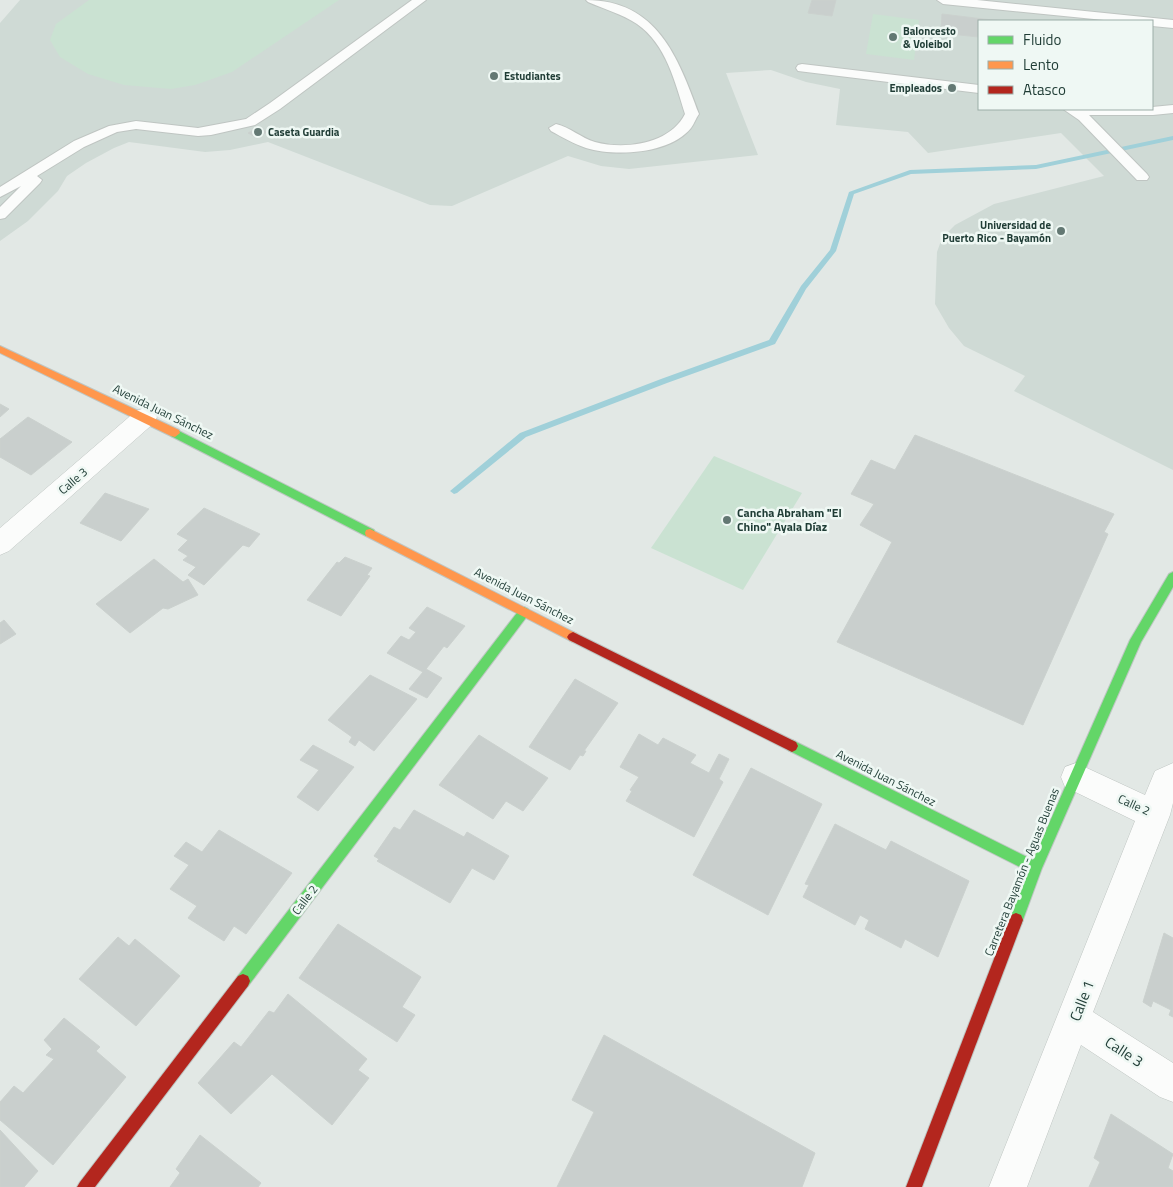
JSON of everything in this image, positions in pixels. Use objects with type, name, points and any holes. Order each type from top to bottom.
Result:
[{"type":"street","name":"Avenida Juan Sánchez","points":[[0,349],[145,417],[524,612],[1036,868]]},
{"type":"street","name":"Calle 3","points":[[0,544],[145,417]]},
{"type":"street","name":"Carretera Bayamón - Aguas Buenas","points":[[914,1187],[1036,868],[1136,640],[1173,576]]},
{"type":"street","name":"Calle 2","points":[[86,1187],[524,612]]},
{"type":"street","name":"Calle 2","points":[[1076,777],[1154,815],[1166,781],[1173,777]]},
{"type":"street","name":"Calle 1","points":[[1008,1187],[1154,815]]},
{"type":"street","name":"Calle 3","points":[[1074,1020],[1173,1084]]},
{"type":"lane","points":[[0,193],[79,144],[97,135],[128,126],[152,126],[198,132],[231,128],[250,122],[270,110],[420,0]]},
{"type":"lane","points":[[556,128],[590,145],[605,148],[633,148],[659,143],[672,137],[690,121],[692,114],[672,60],[648,26],[592,0]]},
{"type":"lane","points":[[943,0],[1064,6],[1141,20]]},
{"type":"lane","points":[[1153,22],[1173,24]]},
{"type":"lane","points":[[802,68],[978,89]]},
{"type":"lane","points":[[1076,112],[1173,109]]},
{"type":"lane","points":[[1076,112],[1142,177]]},
{"type":"lane","points":[[0,215],[58,158]]},
{"type":"shaded area","name":"Universidad de Puerto Rico - Bayamón","points":[[20,0],[1173,0],[1173,470],[1014,391],[1025,376],[964,346],[949,328],[935,304],[937,252],[942,238],[955,225],[994,204],[1104,176],[1061,133],[928,153],[908,132],[836,125],[840,89],[806,82],[771,70],[726,73],[758,155],[629,169],[601,166],[568,156],[452,206],[430,205],[268,142],[230,150],[205,152],[129,142],[86,163],[67,176],[58,191],[28,221],[0,241],[0,23]]},
{"type":"green space","points":[[89,0],[339,0],[232,72],[195,85],[171,89],[124,85],[88,74],[60,57],[50,40],[56,24]]},
{"type":"green space","name":"Baloncesto & Voleibol","points":[[873,14],[919,20],[914,60],[866,54]]},
{"type":"green space","name":"Cancha Abraham \"El Chino\" Ayala Díaz","points":[[714,456],[802,493],[743,590],[651,548]]},
{"type":"building","points":[[812,0],[836,0],[832,16],[808,13]]},
{"type":"building","points":[[942,14],[994,20],[978,20],[978,37],[941,33]]},
{"type":"building","name":"Caseta Guardia","points":[[259,127],[267,132],[257,138],[248,133]]},
{"type":"building","points":[[0,404],[9,409],[0,417]]},
{"type":"building","points":[[28,417],[72,442],[31,475],[0,457],[0,439]]},
{"type":"building","points":[[915,435],[1114,514],[1104,532],[1108,534],[1023,725],[837,642],[892,542],[860,525],[874,504],[851,494],[871,460],[895,470]]},
{"type":"building","points":[[105,493],[149,509],[121,541],[80,523]]},
{"type":"building","points":[[204,508],[260,534],[249,547],[243,545],[204,585],[188,575],[196,567],[183,560],[188,556],[178,550],[188,540],[177,534]]},
{"type":"building","points":[[345,557],[372,568],[367,575],[370,576],[341,616],[307,600],[337,562],[339,563]]},
{"type":"building","points":[[154,559],[183,582],[188,579],[198,595],[168,609],[163,608],[130,633],[96,604]]},
{"type":"building","points":[[427,607],[465,626],[447,648],[444,646],[426,669],[442,678],[427,698],[409,689],[423,672],[387,653],[401,636],[409,640],[416,632],[409,628]]},
{"type":"building","points":[[4,620],[16,634],[0,644],[0,623]]},
{"type":"building","points":[[370,675],[417,699],[374,751],[359,740],[355,746],[349,742],[352,737],[328,720]]},
{"type":"building","points":[[575,679],[618,703],[584,751],[586,751],[583,756],[580,755],[570,770],[529,747]]},
{"type":"building","points":[[639,734],[658,745],[663,738],[696,755],[690,763],[709,773],[719,754],[729,759],[719,779],[723,782],[694,837],[626,801],[632,791],[630,790],[639,777],[620,767]]},
{"type":"building","points":[[479,735],[548,778],[523,811],[506,801],[493,819],[439,785]]},
{"type":"building","points":[[313,745],[354,767],[318,811],[297,797],[319,770],[300,760]]},
{"type":"building","points":[[751,768],[822,804],[768,915],[693,875]]},
{"type":"building","points":[[414,810],[464,837],[467,832],[509,856],[494,880],[472,868],[450,903],[377,861],[379,859],[374,856],[394,827],[400,830]]},
{"type":"building","points":[[835,824],[886,850],[891,841],[969,881],[938,957],[905,939],[901,948],[865,929],[869,920],[860,915],[855,925],[803,897],[809,885],[805,884]]},
{"type":"building","points":[[219,830],[292,873],[246,934],[234,926],[224,941],[188,918],[197,906],[170,889],[189,865],[174,856],[186,842],[202,852]]},
{"type":"building","points":[[338,924],[421,977],[402,1007],[415,1015],[397,1042],[299,978]]},
{"type":"building","points":[[1164,933],[1173,938],[1173,1017],[1169,1015],[1171,1010],[1153,1001],[1151,1007],[1143,1002]]},
{"type":"building","points":[[118,937],[129,946],[135,939],[180,976],[136,1026],[79,979]]},
{"type":"building","points":[[288,994],[367,1059],[358,1070],[369,1078],[332,1125],[272,1074],[231,1114],[198,1083],[234,1042],[241,1047],[269,1011],[274,1013]]},
{"type":"building","points":[[64,1018],[100,1047],[96,1051],[126,1077],[53,1165],[0,1120],[0,1102],[14,1086],[23,1093],[54,1059],[46,1055],[52,1049],[44,1040]]},
{"type":"building","points":[[604,1035],[815,1153],[802,1187],[557,1187],[594,1112],[572,1100]]},
{"type":"building","points":[[1111,1114],[1173,1154],[1168,1168],[1173,1171],[1173,1187],[1089,1187],[1100,1162],[1094,1158]]},
{"type":"building","points":[[0,1130],[38,1171],[24,1187],[0,1187]]},
{"type":"building","points":[[200,1135],[261,1183],[258,1187],[170,1187],[180,1173],[176,1169]]},
{"type":"waterway","points":[[454,491],[523,435],[772,342],[803,288],[833,251],[851,193],[910,172],[1036,167],[1173,138]]},
{"type":"traffic: fast","points":[[175,433],[370,533]]},
{"type":"traffic: fast","points":[[1016,920],[1036,868],[1136,640],[1173,577]]},
{"type":"traffic: fast","points":[[243,981],[524,612]]},
{"type":"traffic: fast","points":[[792,746],[1036,868]]},
{"type":"traffic: slow","points":[[0,349],[175,433]]},
{"type":"traffic: slow","points":[[370,533],[573,637]]},
{"type":"traffic: jam","points":[[573,637],[792,746]]},
{"type":"traffic: jam","points":[[914,1187],[1016,920]]},
{"type":"traffic: jam","points":[[85,1187],[243,981]]},
{"type":"place","name":"Baloncesto & Voleibol","points":[[893,37]]},
{"type":"place","name":"Estudiantes","points":[[494,76]]},
{"type":"place","name":"Empleados","points":[[952,88]]},
{"type":"place","name":"Caseta Guardia","points":[[258,132]]},
{"type":"place","name":"Universidad de Puerto Rico - Bayamón","points":[[1061,231]]},
{"type":"place","name":"Cancha Abraham \"El Chino\" Ayala Díaz","points":[[727,520]]}]
